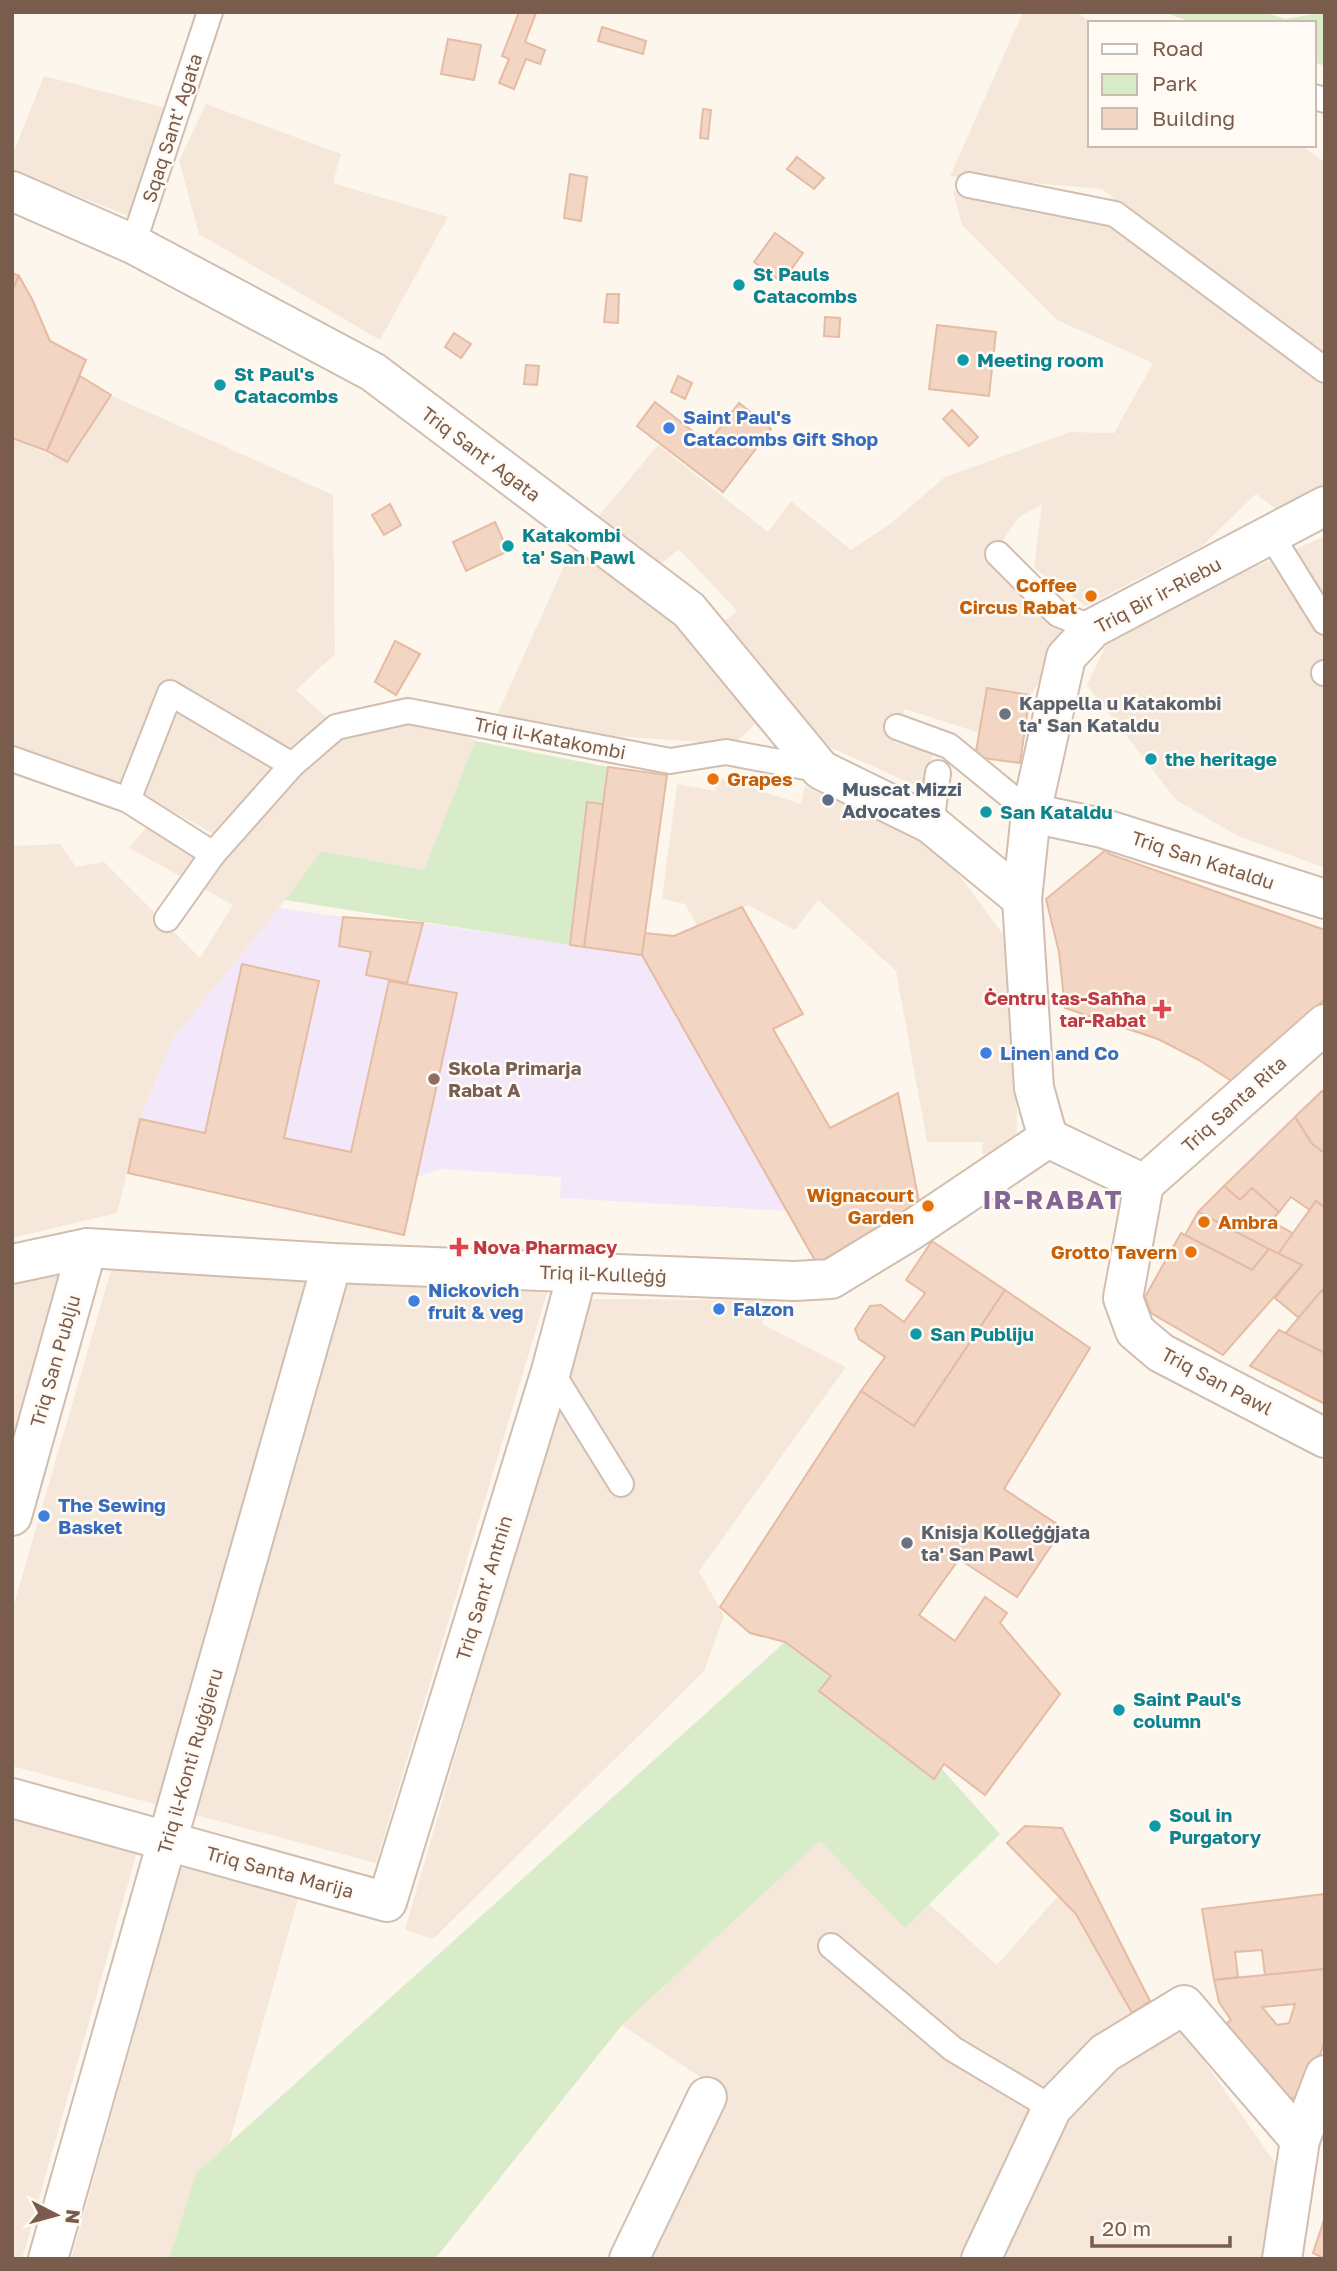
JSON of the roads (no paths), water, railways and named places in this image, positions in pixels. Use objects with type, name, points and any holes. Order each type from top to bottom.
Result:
[{"type":"street","name":"Triq Sant' Agata","points":[[12,191],[133,244],[373,372],[690,610],[821,770],[931,824],[1022,899]]},
{"type":"street","name":"Triq Bir ir-Riebu","points":[[1031,813],[1066,657],[1093,628],[1325,506]]},
{"type":"street","name":"Triq San Kataldu","points":[[1031,813],[1102,828],[1325,899]]},
{"type":"street","points":[[1031,813],[1022,899],[1034,1087],[1048,1138],[1144,1184]]},
{"type":"street","name":"Triq Santa Rita","points":[[1144,1184],[1325,1024]]},
{"type":"street","name":"Triq il-Kulleġġ","points":[[12,1264],[87,1248],[331,1264],[794,1280],[831,1279],[910,1231],[1048,1138]]},
{"type":"street","name":"Triq San Pawl","points":[[1144,1184],[1123,1298],[1135,1331],[1161,1353],[1325,1438]]},
{"type":"street","name":"Triq San Publju","points":[[12,1516],[87,1248]]},
{"type":"street","name":"Triq il-Konti Ruġġieru","points":[[48,2259],[331,1264]]},
{"type":"street","name":"Triq Sant' Antnin","points":[[387,1902],[551,1371],[577,1273]]},
{"type":"street","name":"Triq Santa Marija","points":[[12,1798],[387,1902]]},
{"type":"street","points":[[981,2259],[1052,2108],[1105,2053],[1184,2005],[1300,2140]]},
{"type":"street","points":[[1282,2259],[1300,2140],[1325,2075]]},
{"type":"street","points":[[629,2259],[707,2097]]},
{"type":"lane","name":"Sqaq Sant' Agata","points":[[133,244],[210,12]]},
{"type":"lane","points":[[969,185],[1115,215],[1325,370]]},
{"type":"lane","points":[[1271,535],[1325,622]]},
{"type":"lane","points":[[998,554],[1058,614],[1093,628]]},
{"type":"lane","points":[[128,800],[170,693],[292,765]]},
{"type":"lane","name":"Triq il-Katakombi","points":[[167,919],[213,854],[292,765],[336,727],[408,711],[670,761],[726,752],[821,770]]},
{"type":"lane","points":[[897,727],[949,746],[1031,813]]},
{"type":"lane","points":[[12,759],[128,800],[213,854]]},
{"type":"lane","points":[[931,824],[938,774]]},
{"type":"lane","points":[[551,1371],[621,1485]]},
{"type":"lane","points":[[831,1946],[953,2049],[1052,2108]]},
{"type":"place","name":"St Pauls Catacombs","points":[[739,285]]},
{"type":"place","name":"Meeting room","points":[[963,360]]},
{"type":"place","name":"St Paul's Catacombs","points":[[220,385]]},
{"type":"place","name":"Saint Paul's Catacombs Gift Shop","points":[[669,428]]},
{"type":"place","name":"Katakombi ta' San Pawl","points":[[508,546]]},
{"type":"place","name":"Coffee Circus Rabat","points":[[1091,596]]},
{"type":"place","name":"Kappella u Katakombi ta' San Kataldu","points":[[1005,714]]},
{"type":"place","name":"the heritage","points":[[1151,759]]},
{"type":"place","name":"Grapes","points":[[713,779]]},
{"type":"place","name":"Muscat Mizzi Advocates","points":[[828,800]]},
{"type":"place","name":"San Kataldu","points":[[986,812]]},
{"type":"place","name":"Ċentru tas-Saħħa tar-Rabat","points":[[1162,1009]]},
{"type":"place","name":"Linen and Co","points":[[986,1053]]},
{"type":"place","name":"Skola Primarja Rabat A","points":[[434,1079]]},
{"type":"place","name":"Wignacourt Garden","points":[[928,1206]]},
{"type":"place","name":"Ambra","points":[[1204,1222]]},
{"type":"place","name":"Nova Pharmacy","points":[[459,1247]]},
{"type":"place","name":"Grotto Tavern","points":[[1191,1252]]},
{"type":"place","name":"Nickovich fruit & veg","points":[[414,1301]]},
{"type":"place","name":"Falzon","points":[[719,1309]]},
{"type":"place","name":"San Publiju","points":[[916,1334]]},
{"type":"place","name":"The Sewing Basket","points":[[44,1516]]},
{"type":"place","name":"Knisja Kolleġġjata ta' San Pawl","points":[[907,1543]]},
{"type":"place","name":"Saint Paul's column","points":[[1119,1710]]},
{"type":"place","name":"Soul in Purgatory","points":[[1155,1826]]},
{"type":"district","name":"IR-RABAT","points":[[1053,1200]]}]
